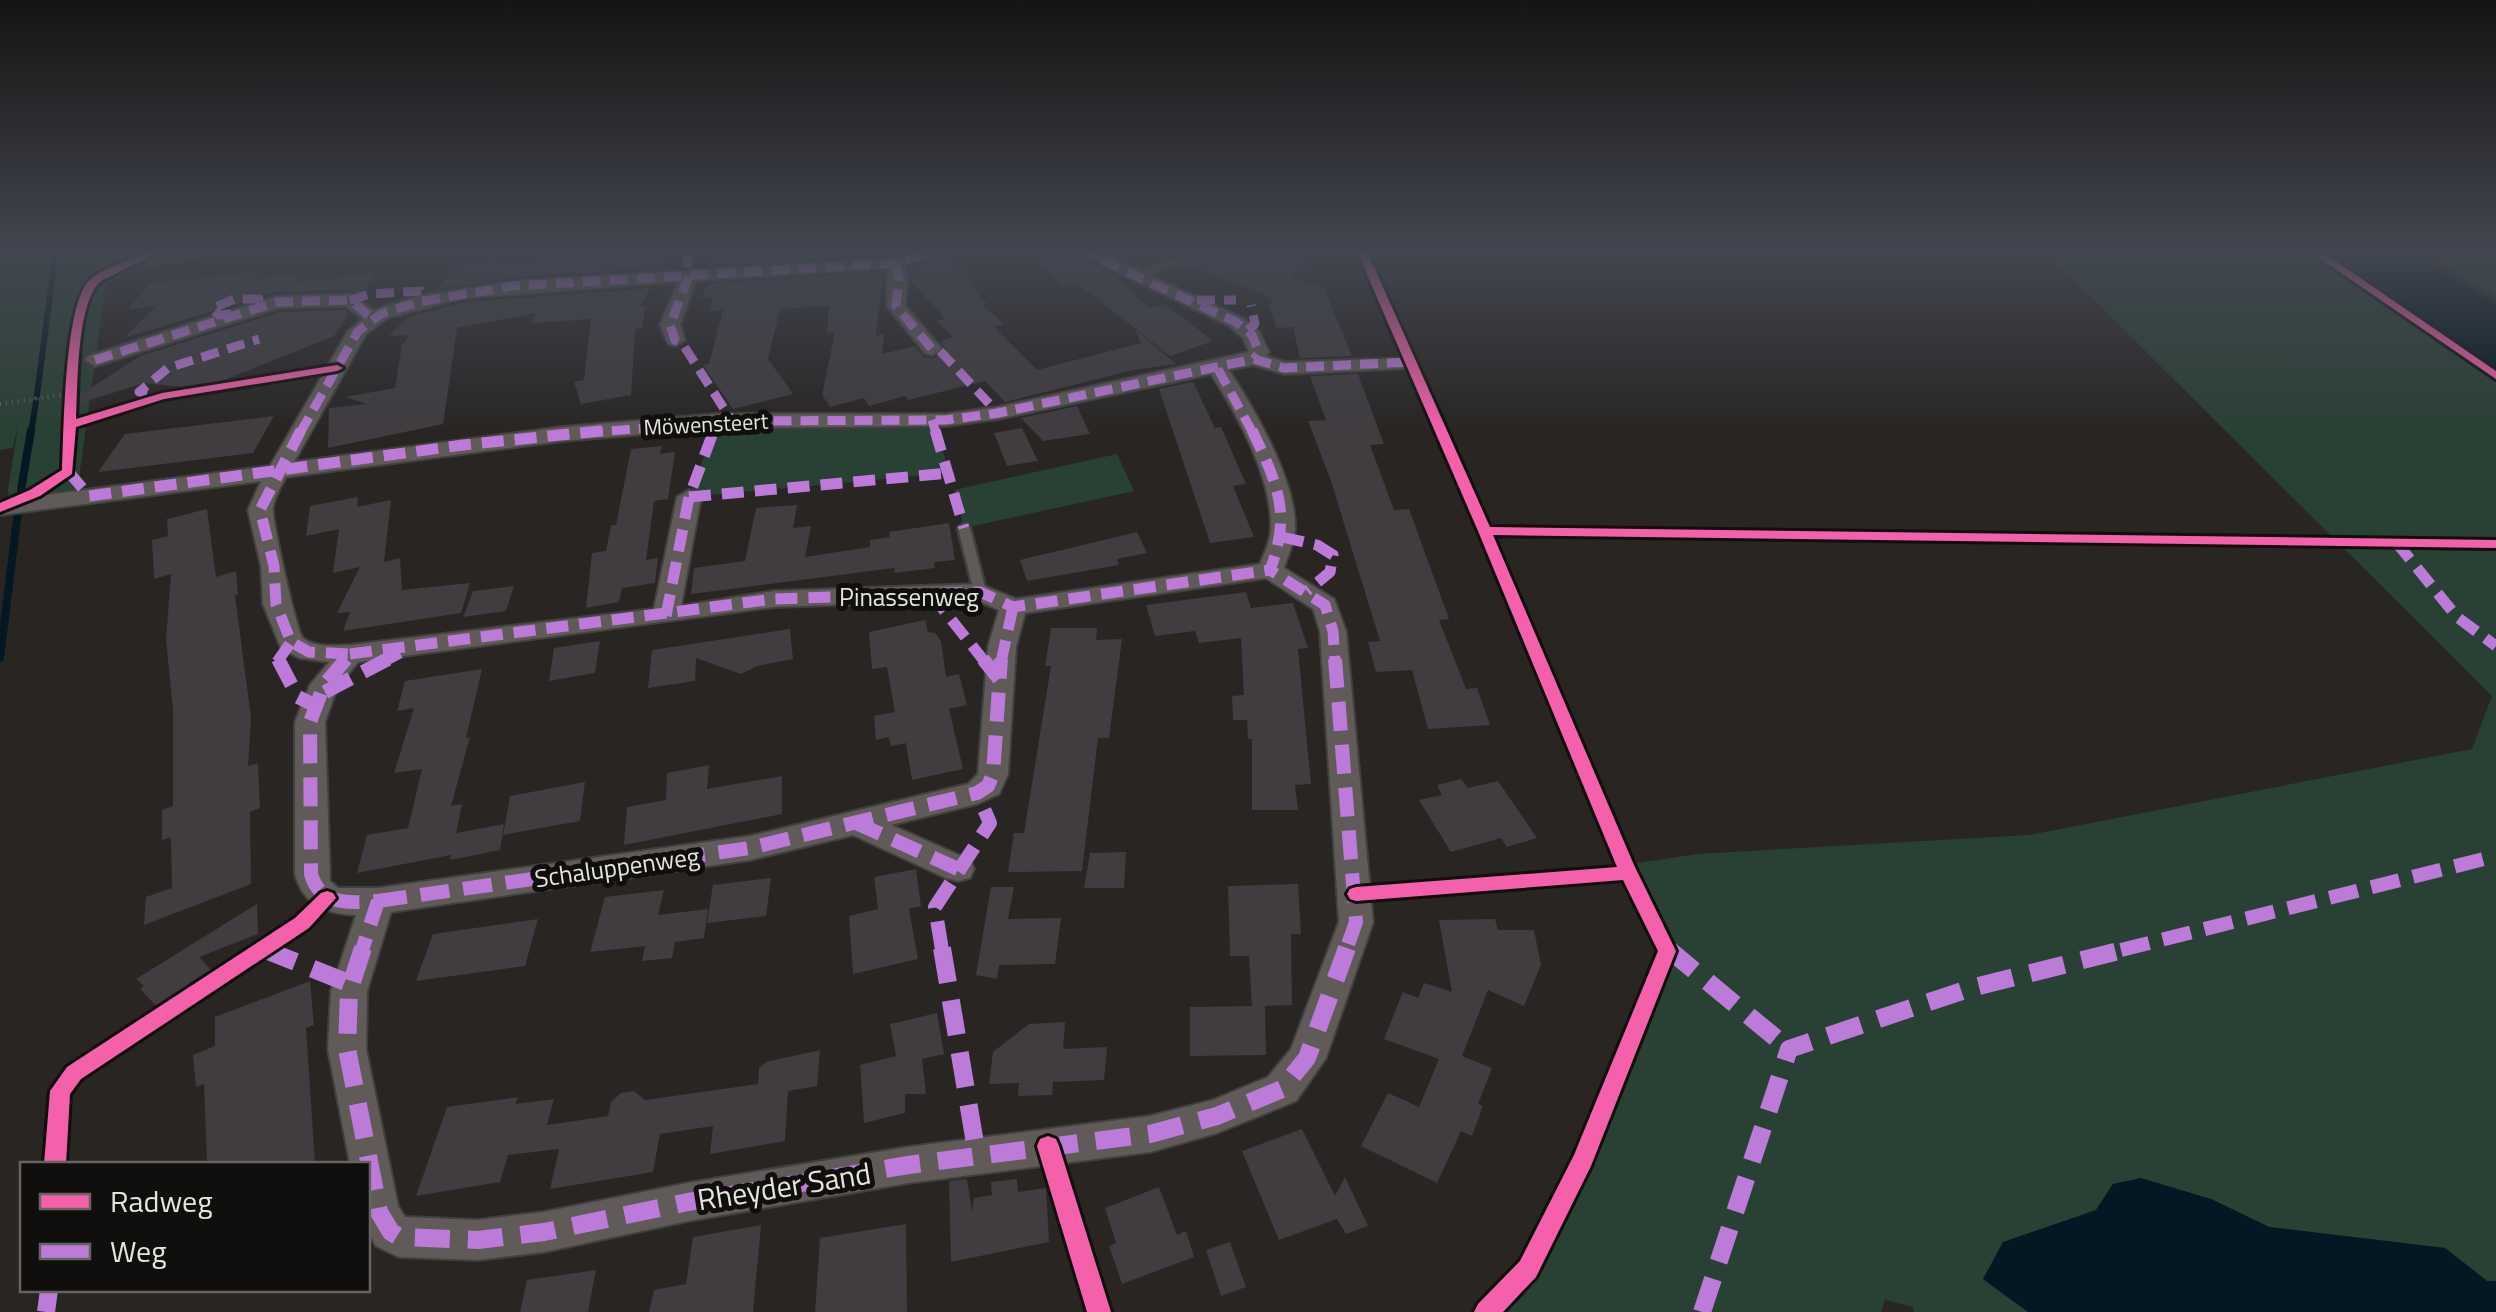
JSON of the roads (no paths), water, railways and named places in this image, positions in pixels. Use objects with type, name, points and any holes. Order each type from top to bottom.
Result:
[{"type":"street","points":[[95,360],[247,310]]},
{"type":"street","points":[[362,310],[372,318]]},
{"type":"street","points":[[350,654],[309,652],[291,642],[276,604],[274,566],[260,510],[358,332],[372,318],[396,310]]},
{"type":"street","points":[[675,340],[670,325],[676,310]]},
{"type":"street","points":[[900,310],[932,349]]},
{"type":"street","points":[[1210,310],[1244,326],[1258,348],[1254,359]]},
{"type":"street","name":"Möwensteert","points":[[0,508],[463,445],[650,426],[732,421],[945,420],[1254,359],[1281,368],[1409,362]]},
{"type":"street","points":[[1218,368],[1259,445],[1282,517],[1282,536],[1270,570]]},
{"type":"street","points":[[666,616],[689,498]]},
{"type":"street","name":"Pinassenweg","points":[[350,654],[774,599],[980,592],[1014,607],[1270,570]]},
{"type":"street","name":"Rheyder Sand","points":[[370,1166],[379,1212],[391,1232],[412,1240],[478,1240],[544,1232],[688,1202],[873,1171],[1150,1134],[1255,1102],[1282,1089],[1301,1070],[1352,936],[1356,910],[1332,622],[1316,597],[1270,570]]},
{"type":"street","name":"Schaluppenweg","points":[[378,901],[750,848],[970,795],[988,786],[993,774],[1002,647],[1014,607]]},
{"type":"street","points":[[350,654],[324,685],[310,722],[312,884],[322,896],[342,902],[378,901]]},
{"type":"street","points":[[854,822],[958,869]]},
{"type":"street","name":"Rheyder Sand","points":[[369,1162],[347,1049],[349,991],[378,901]]},
{"type":"lane","points":[[964,528],[980,592]]},
{"type":"water","points":[[2411,310],[2496,310],[2496,369]]},
{"type":"water","points":[[2141,1178],[2211,1199],[2269,1227],[2445,1248],[2487,1281],[2496,1281],[2496,1312],[2028,1312],[1983,1279],[2003,1242],[2096,1210],[2113,1184]]},
{"type":"waterway","points":[[37,395],[48,310]]},
{"type":"waterway","points":[[31,433],[36,402]]},
{"type":"waterway","points":[[21,490],[31,430]]},
{"type":"waterway","points":[[0,658],[18,511]]}]
